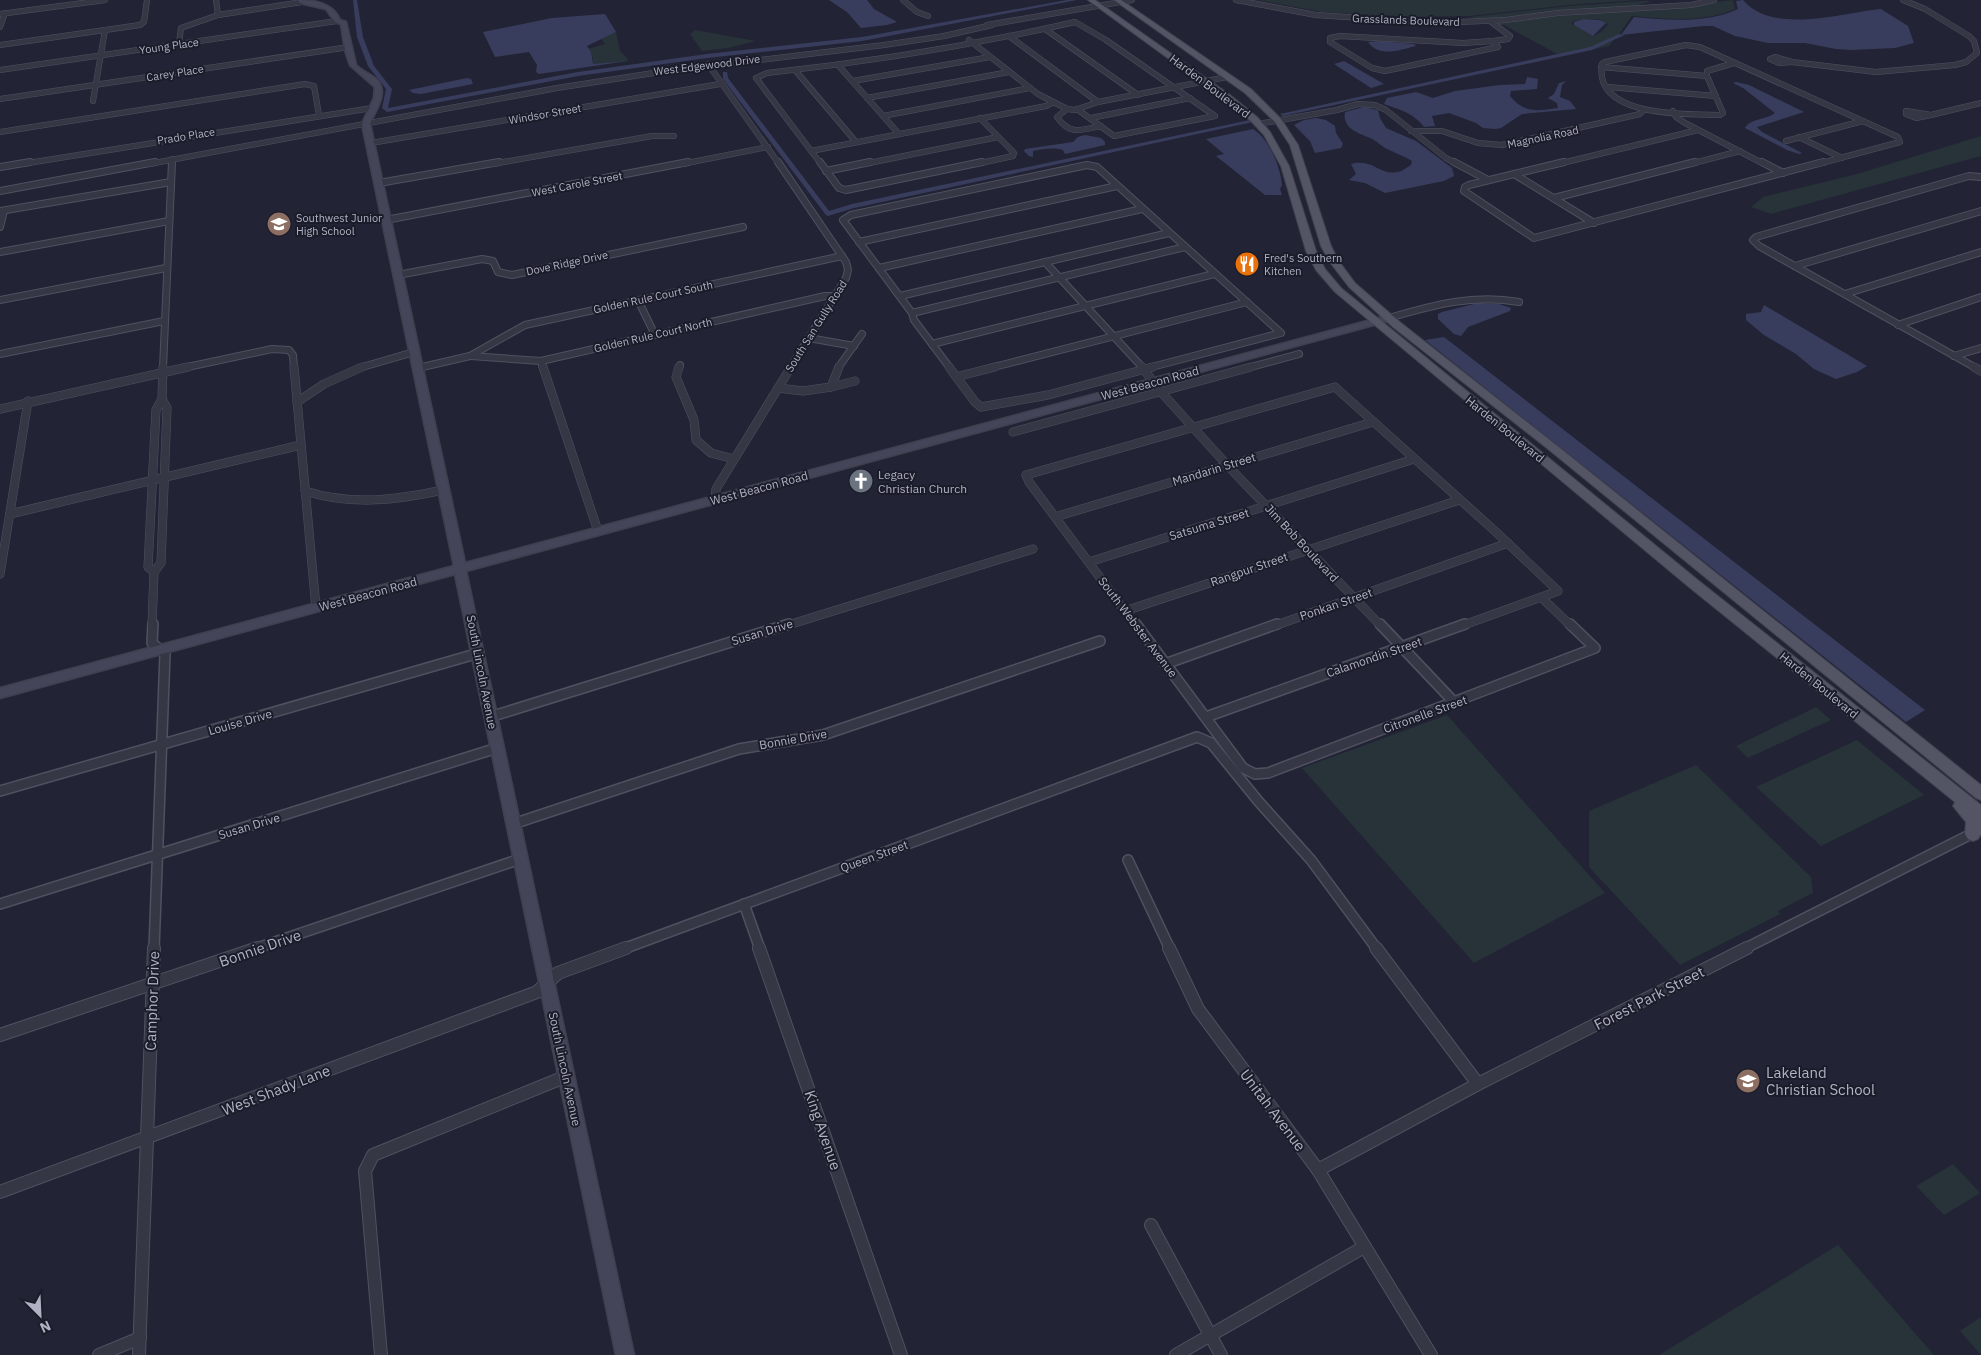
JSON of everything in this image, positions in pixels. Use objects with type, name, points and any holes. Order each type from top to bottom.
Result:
[{"type":"main road","name":"Harden Boulevard","points":[[1091,0],[1242,108],[1267,134],[1285,166],[1311,250],[1326,277],[1338,290],[1694,584],[1981,814]]},
{"type":"main road","name":"Harden Boulevard","points":[[1118,1],[1258,100],[1278,121],[1294,145],[1326,246],[1334,261],[1352,285],[1390,318],[1981,794]]},
{"type":"main road","points":[[1303,228],[1315,231],[1326,246]]},
{"type":"main road","points":[[1926,769],[1946,793],[1966,809],[1974,820],[1977,832]]},
{"type":"street","points":[[0,27],[2,14],[105,0]]},
{"type":"street","points":[[0,45],[140,25],[144,22],[147,0]]},
{"type":"street","points":[[216,0],[218,15]]},
{"type":"street","points":[[903,0],[917,12],[928,16]]},
{"type":"street","points":[[1099,5],[1132,0]]},
{"type":"street","name":"Grasslands Boulevard","points":[[1236,0],[1334,17],[1437,24],[1638,7],[1691,5],[1714,0]]},
{"type":"street","name":"Grasslands Boulevard","points":[[1638,7],[1654,2],[1692,0]]},
{"type":"street","points":[[1792,62],[1876,72],[1955,65],[1966,62],[1979,53],[1974,41],[1969,36],[1925,9],[1903,0]]},
{"type":"street","points":[[179,44],[181,28],[218,15],[301,1],[332,10],[337,21],[344,23],[354,65],[374,81],[378,88],[379,97],[372,108],[366,124]]},
{"type":"street","points":[[75,13],[77,4]]},
{"type":"street","name":"West Edgewood Drive","points":[[0,191],[565,86],[709,65],[866,46],[1099,5]]},
{"type":"street","name":"Young Place","points":[[0,70],[337,21]]},
{"type":"street","points":[[1490,21],[1510,36],[1508,39],[1463,43],[1340,36],[1329,40],[1372,68],[1385,70],[1494,49],[1498,45],[1493,41]]},
{"type":"street","points":[[980,118],[1015,154],[1011,158],[852,190],[842,189],[836,184],[756,79],[763,74],[838,65],[1009,36],[1078,22],[1215,116],[1114,136],[1077,109]]},
{"type":"street","name":"West Edgewood Drive","points":[[709,65],[836,52],[992,25]]},
{"type":"street","points":[[1045,29],[1138,94]]},
{"type":"street","points":[[93,101],[104,30]]},
{"type":"street","points":[[959,32],[1030,88],[1052,103],[1067,109],[1077,109],[1098,102],[1227,77]]},
{"type":"street","points":[[1009,36],[1098,102]]},
{"type":"street","points":[[1698,130],[1488,180],[1469,185],[1464,189],[1534,238],[1901,141],[1898,137],[1734,63],[1694,46],[1686,45],[1605,62],[1601,68],[1602,78],[1608,88],[1627,106],[1643,111],[1722,114],[1706,72],[1710,69],[1734,63]]},
{"type":"street","name":"Carey Place","points":[[0,99],[349,47]]},
{"type":"street","points":[[853,81],[990,57]]},
{"type":"street","name":"South San Gully Road","points":[[709,65],[720,84],[735,100],[842,256],[848,270],[846,278],[716,489],[715,500]]},
{"type":"street","points":[[838,65],[899,134]]},
{"type":"street","points":[[1601,68],[1707,76]]},
{"type":"street","points":[[795,70],[856,142]]},
{"type":"street","points":[[868,98],[1009,72]]},
{"type":"street","points":[[0,132],[313,83],[319,115]]},
{"type":"street","name":"Windsor Street","points":[[371,143],[720,84]]},
{"type":"street","points":[[883,116],[1030,88]]},
{"type":"street","points":[[1608,88],[1716,96]]},
{"type":"street","points":[[1091,118],[1190,98]]},
{"type":"street","points":[[811,151],[1046,106],[1052,103]]},
{"type":"street","points":[[1931,115],[1981,103]]},
{"type":"street","points":[[1258,124],[1358,104],[1369,104],[1384,108],[1446,158],[1488,180]]},
{"type":"street","name":"Prado Place","points":[[0,167],[372,108]]},
{"type":"street","points":[[1067,109],[1057,117],[1064,127],[1075,130],[1101,126]]},
{"type":"street","name":"Magnolia Road","points":[[1411,131],[1442,131],[1478,143],[1502,145],[1640,114],[1643,111]]},
{"type":"street","points":[[1673,111],[1680,120],[1783,173]]},
{"type":"street","points":[[1786,141],[1863,121]]},
{"type":"street","name":"South Lincoln Avenue","points":[[366,124],[479,653],[490,717],[625,1355]]},
{"type":"street","points":[[379,183],[652,136],[674,136]]},
{"type":"street","points":[[826,170],[998,136]]},
{"type":"street","points":[[1799,138],[1842,158]]},
{"type":"street","name":"West Carole Street","points":[[386,220],[768,148]]},
{"type":"street","points":[[1554,198],[1740,151]]},
{"type":"street","points":[[159,650],[152,643],[154,572],[161,563],[167,408],[162,399],[161,372],[172,159]]},
{"type":"street","name":"West Edgewood Drive","points":[[0,187],[172,159]]},
{"type":"street","points":[[1092,165],[1097,167],[1117,186],[1280,333],[1048,395],[981,407],[975,402],[914,320],[912,313],[844,220],[845,218],[1092,165]]},
{"type":"street","name":"West Edgewood Drive","points":[[52,182],[130,166]]},
{"type":"street","points":[[1514,174],[1594,223]]},
{"type":"street","points":[[1979,176],[1969,176],[1766,234],[1753,240],[1756,244],[1981,371]]},
{"type":"street","points":[[0,227],[2,211],[171,182]]},
{"type":"street","points":[[859,242],[1117,186]]},
{"type":"street","points":[[879,268],[1142,208]]},
{"type":"street","points":[[1795,266],[1981,211]]},
{"type":"street","points":[[0,252],[169,221]]},
{"type":"street","name":"Dove Ridge Drive","points":[[398,275],[482,259],[494,261],[498,272],[512,275],[743,227]]},
{"type":"street","points":[[900,296],[1169,233]]},
{"type":"street","points":[[912,313],[1185,247]]},
{"type":"street","points":[[1845,294],[1981,252]]},
{"type":"street","name":"Golden Rule Court South","points":[[470,356],[526,325],[842,256]]},
{"type":"street","name":"Jim Bob Boulevard","points":[[1045,262],[1144,369],[1161,392],[1227,465],[1454,702]]},
{"type":"street","points":[[0,300],[166,268]]},
{"type":"street","points":[[932,344],[1214,274]]},
{"type":"street","name":"Golden Rule Court North","points":[[470,356],[540,361],[825,296],[834,296]]},
{"type":"street","points":[[1898,325],[1981,297]]},
{"type":"street","name":"West Beacon Road","points":[[0,693],[1461,298],[1502,298],[1519,302]]},
{"type":"street","points":[[638,300],[654,335]]},
{"type":"street","points":[[956,377],[1246,302]]},
{"type":"street","points":[[0,354],[164,321]]},
{"type":"street","points":[[831,387],[838,369],[862,334]]},
{"type":"street","points":[[809,338],[854,346]]},
{"type":"street","points":[[1954,356],[1981,348]]},
{"type":"street","points":[[0,409],[28,401],[272,349],[288,350],[292,355],[316,608]]},
{"type":"street","points":[[297,402],[309,393],[349,371],[375,361],[414,352]]},
{"type":"street","points":[[1014,432],[1299,354]]},
{"type":"street","points":[[418,368],[470,356]]},
{"type":"street","points":[[540,361],[598,531]]},
{"type":"street","points":[[680,365],[676,377],[677,384],[694,420],[696,440],[711,453],[734,459]]},
{"type":"street","points":[[778,388],[803,391],[855,381]]},
{"type":"street","points":[[1193,428],[1335,387],[1508,543],[1558,591],[1542,598]]},
{"type":"street","points":[[154,572],[148,567],[152,480],[156,410],[162,399]]},
{"type":"street","points":[[0,574],[28,401]]},
{"type":"street","name":"Mandarin Street","points":[[1055,517],[1373,422]]},
{"type":"street","name":"South Webster Avenue","points":[[1193,428],[1026,475],[1029,482],[1243,768],[1255,774]]},
{"type":"street","points":[[10,514],[301,445]]},
{"type":"street","name":"Satsuma Street","points":[[1089,562],[1414,459]]},
{"type":"street","points":[[305,491],[334,499],[365,502],[406,498],[443,490]]},
{"type":"street","name":"Rangpur Street","points":[[1125,611],[1460,500]]},
{"type":"street","name":"Ponkan Street","points":[[1164,664],[1508,543]]},
{"type":"street","name":"Susan Drive","points":[[490,717],[1033,549]]},
{"type":"street","name":"Calamondin Street","points":[[1206,717],[1542,598]]},
{"type":"street","name":"Citronelle Street","points":[[1255,774],[1268,773],[1594,649],[1588,640],[1542,598]]},
{"type":"street","name":"Bonnie Drive","points":[[513,824],[739,749],[823,735],[1100,641]]},
{"type":"street","name":"Camphor Drive","points":[[139,1355],[148,1137],[151,984],[165,654],[159,650]]},
{"type":"street","name":"Louise Drive","points":[[0,791],[479,653]]},
{"type":"street","name":"Queen Street","points":[[547,981],[558,973],[1192,738],[1203,738],[1210,743],[1259,802],[1288,833],[1348,909],[1478,1084]]},
{"type":"street","name":"Susan Drive","points":[[0,904],[498,748]]},
{"type":"street","name":"Forest Park Street","points":[[1318,1170],[1478,1084],[1977,832]]},
{"type":"street","name":"Bonnie Drive","points":[[0,1035],[520,859]]},
{"type":"street","name":"Unitah Avenue","points":[[1128,860],[1198,1009],[1318,1170],[1431,1355]]},
{"type":"street","name":"King Avenue","points":[[744,904],[901,1355]]},
{"type":"street","name":"West Shady Lane","points":[[0,1192],[538,992],[547,981]]},
{"type":"street","points":[[381,1355],[365,1172],[369,1161],[384,1149],[567,1076]]},
{"type":"street","points":[[1151,1225],[1221,1355]]},
{"type":"street","points":[[1176,1355],[1364,1247]]},
{"type":"street","points":[[99,1355],[140,1338]]},
{"type":"shaded area","points":[[1258,0],[1639,0],[1568,5],[1469,16],[1412,17],[1322,12]]},
{"type":"shaded area","points":[[1735,0],[1733,1],[1735,9],[1711,16],[1685,19],[1632,16],[1619,34],[1626,36],[1615,39],[1609,46],[1561,56],[1504,25],[1498,25],[1494,22]],"holes":[[[1581,19],[1599,19],[1608,24],[1594,36],[1572,24],[1572,22]]]},
{"type":"shaded area","points":[[1651,1],[1636,6],[1479,21],[1470,17],[1569,6]]},
{"type":"shaded area","points":[[695,30],[756,41],[728,48],[702,51],[690,34]]},
{"type":"shaded area","points":[[616,32],[620,51],[628,61],[592,65],[591,52],[588,49],[605,44],[601,38]]},
{"type":"shaded area","points":[[1981,136],[1981,156],[1771,214],[1751,207],[1763,197],[1857,174]]},
{"type":"shaded area","points":[[1816,707],[1831,720],[1748,758],[1736,746]]},
{"type":"shaded area","points":[[1447,715],[1605,893],[1474,963],[1302,768]]},
{"type":"shaded area","points":[[1857,740],[1924,795],[1821,846],[1756,787]]},
{"type":"shaded area","points":[[1696,765],[1811,877],[1813,893],[1778,911],[1780,914],[1680,965],[1589,867],[1589,811]]},
{"type":"shaded area","points":[[1953,1164],[1980,1193],[1944,1215],[1916,1186]]},
{"type":"shaded area","points":[[1838,1245],[1934,1355],[1659,1355]]},
{"type":"shaded area","points":[[1981,1317],[1981,1355],[1960,1331]]},
{"type":"water","points":[[829,0],[867,0],[874,9],[897,22],[861,28],[847,12]]},
{"type":"water","points":[[1743,0],[1756,11],[1771,17],[1789,19],[1828,17],[1881,9],[1908,26],[1914,43],[1895,48],[1836,49],[1805,43],[1768,43],[1735,36],[1713,26],[1621,35],[1634,17],[1687,20],[1713,17],[1738,9],[1736,1]]},
{"type":"water","points":[[605,14],[616,32],[587,46],[591,52],[593,64],[628,61],[539,74],[536,72],[537,65],[529,52],[495,57],[483,32],[552,18]]},
{"type":"water","points":[[1583,19],[1600,20],[1606,23],[1593,36],[1574,25],[1574,22]]},
{"type":"water","points":[[1368,42],[1414,44],[1416,46],[1390,52],[1378,50]]},
{"type":"water","points":[[1344,61],[1384,84],[1371,88],[1334,64]]},
{"type":"water","points":[[1527,77],[1538,79],[1537,89],[1511,91],[1510,96],[1521,106],[1532,110],[1558,108],[1557,103],[1548,98],[1554,94],[1559,83],[1566,81],[1562,85],[1560,97],[1570,101],[1576,109],[1522,114],[1501,128],[1495,129],[1483,128],[1476,123],[1449,113],[1432,116],[1435,126],[1424,127],[1411,115],[1384,104],[1387,98],[1416,92],[1433,98],[1455,91],[1525,84]]},
{"type":"water","points":[[467,78],[471,79],[473,84],[421,94],[413,93],[409,90]]},
{"type":"water","points":[[1733,83],[1749,85],[1804,112],[1757,127],[1762,132],[1802,153],[1799,154],[1787,150],[1745,128],[1751,122],[1775,113],[1743,88]]},
{"type":"water","points":[[1364,107],[1378,110],[1386,128],[1416,141],[1452,168],[1454,176],[1444,181],[1385,193],[1365,183],[1349,180],[1356,174],[1351,164],[1365,163],[1391,173],[1403,170],[1411,165],[1412,161],[1352,130],[1346,123],[1345,112]]},
{"type":"water","points":[[1316,118],[1326,120],[1335,126],[1336,133],[1343,144],[1341,148],[1315,153],[1310,141],[1294,125],[1304,120]]},
{"type":"water","points":[[1253,129],[1264,139],[1273,154],[1281,178],[1282,185],[1280,189],[1282,195],[1265,195],[1216,156],[1224,154],[1206,139]]},
{"type":"water","points":[[1085,135],[1101,138],[1105,145],[1065,154],[1063,150],[1052,148],[1033,151],[1033,157],[1024,151],[1025,149],[1073,142],[1078,137]]},
{"type":"water","points":[[1478,303],[1499,304],[1511,308],[1510,311],[1468,327],[1461,336],[1454,334],[1438,319],[1438,314],[1442,312]]},
{"type":"water","points":[[1764,305],[1867,366],[1857,372],[1836,379],[1814,369],[1796,354],[1764,335],[1746,320],[1746,314],[1761,312]]},
{"type":"water","points":[[1444,337],[1925,710],[1906,722],[1425,340]]},
{"type":"waterway","points":[[355,0],[360,37],[371,66],[389,89],[385,108],[387,110],[578,74],[707,56],[862,39],[1075,0]]},
{"type":"waterway","points":[[1283,114],[1592,48],[1621,35]]},
{"type":"waterway","points":[[725,73],[725,78],[828,214],[852,206],[1250,122]]},
{"type":"place","name":"Southwest Junior High School","points":[[279,224]]},
{"type":"place","name":"Fred's Southern Kitchen","points":[[1247,264]]},
{"type":"place","name":"Legacy Christian Church","points":[[861,481]]},
{"type":"place","name":"Lakeland Christian School","points":[[1748,1081]]}]
